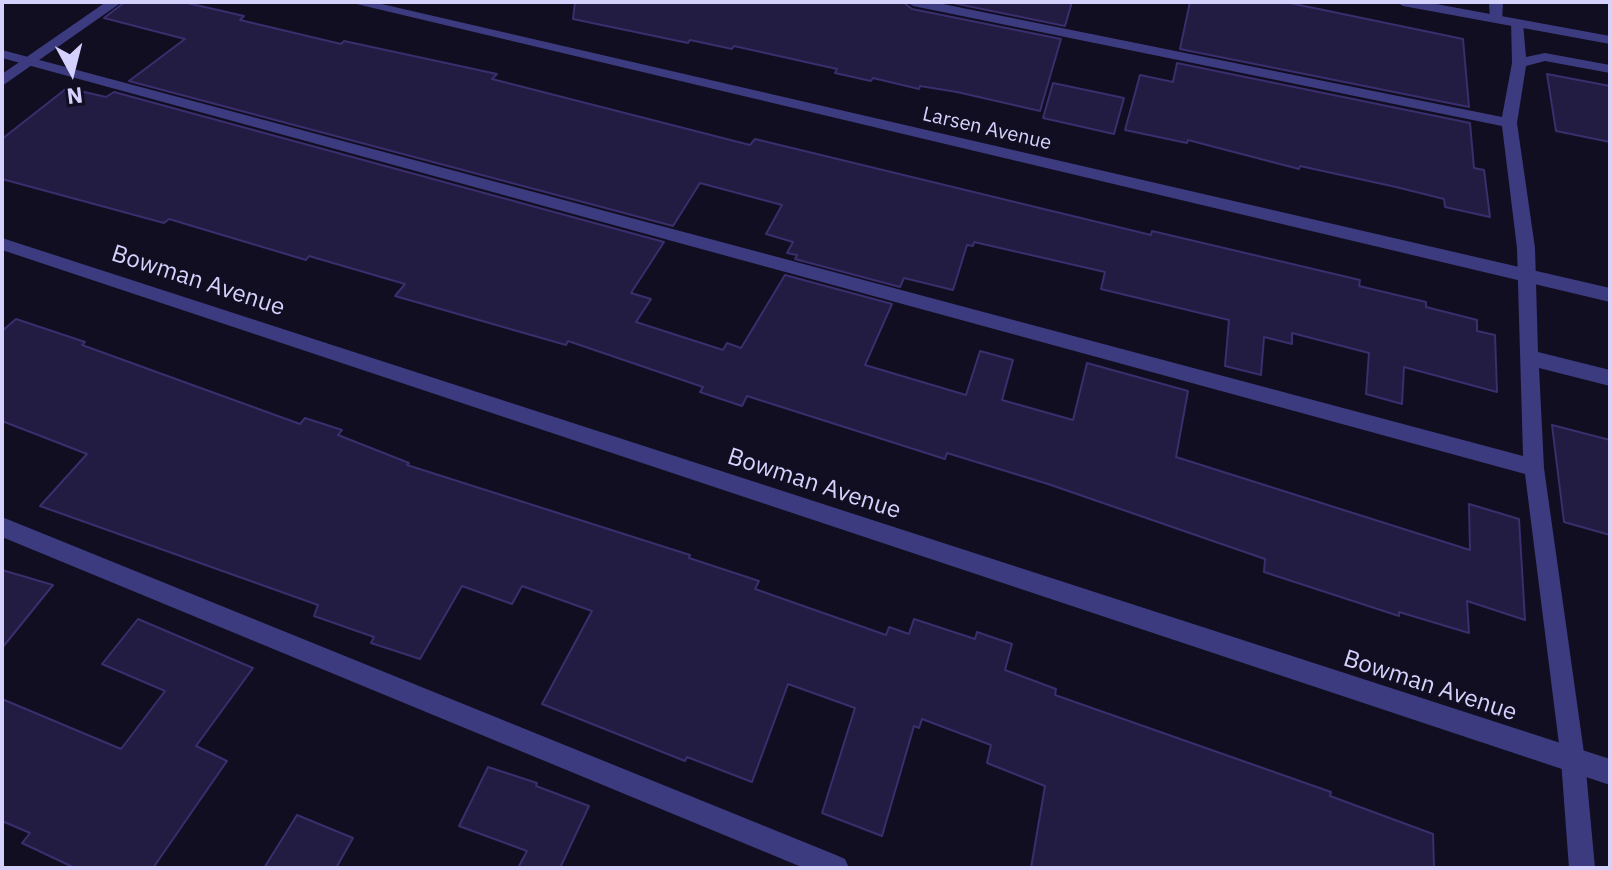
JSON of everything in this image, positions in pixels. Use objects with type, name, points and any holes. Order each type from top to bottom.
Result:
[{"type":"street","points":[[2,81],[115,2]]},
{"type":"street","name":"Larsen Avenue","points":[[355,2],[1610,295]]},
{"type":"street","points":[[913,2],[1509,123]]},
{"type":"street","points":[[1403,2],[1610,40]]},
{"type":"street","points":[[1496,2],[1497,20]]},
{"type":"street","points":[[1516,23],[1519,63],[1509,123],[1526,248],[1534,468],[1573,760],[1582,868]]},
{"type":"street","points":[[2,54],[1534,468]]},
{"type":"street","points":[[1519,63],[1545,57],[1610,69]]},
{"type":"street","name":"Bowman Avenue","points":[[2,244],[1610,772]]},
{"type":"street","points":[[1530,358],[1610,378]]},
{"type":"street","points":[[2,527],[836,868]]},
{"type":"building","points":[[125,2],[183,2],[244,16],[240,20],[341,44],[344,41],[497,74],[492,79],[750,145],[755,139],[1151,235],[1152,231],[1360,280],[1359,286],[1426,302],[1426,307],[1477,320],[1477,331],[1495,335],[1497,392],[1404,367],[1402,404],[1366,394],[1369,353],[1292,333],[1292,344],[1264,337],[1261,375],[1225,366],[1229,320],[1101,289],[1105,272],[974,242],[973,246],[967,245],[953,290],[904,278],[900,287],[795,259],[797,255],[787,253],[793,242],[766,234],[782,205],[700,183],[673,226],[129,81],[185,39],[104,18]]},
{"type":"building","points":[[575,2],[903,2],[912,9],[1061,39],[1040,111],[957,92],[920,86],[919,89],[873,78],[871,81],[835,73],[837,69],[734,46],[732,49],[690,40],[688,43],[573,19]]},
{"type":"building","points":[[948,2],[1072,2],[1065,26]]},
{"type":"building","points":[[1190,2],[1285,2],[1463,39],[1469,107],[1180,49]]},
{"type":"building","points":[[1177,63],[1470,123],[1474,168],[1484,170],[1490,217],[1445,207],[1444,199],[1396,187],[1300,166],[1299,169],[1188,140],[1187,143],[1125,130],[1140,75],[1173,82]]},
{"type":"building","points":[[1547,74],[1610,86],[1610,142],[1556,131]]},
{"type":"building","points":[[1053,83],[1124,98],[1114,134],[1043,118]]},
{"type":"building","points":[[67,88],[106,97],[114,92],[664,242],[631,293],[651,299],[636,322],[723,350],[727,343],[741,348],[785,275],[892,304],[865,365],[966,395],[980,351],[1013,360],[1002,400],[1073,420],[1087,363],[1188,391],[1176,457],[1470,550],[1469,504],[1519,519],[1525,620],[1467,601],[1469,633],[1399,612],[1399,616],[1264,572],[1265,559],[1048,484],[947,453],[945,459],[747,396],[742,406],[700,392],[703,387],[568,341],[566,345],[395,296],[405,284],[309,256],[306,260],[169,219],[164,223],[2,179],[2,139]]},
{"type":"building","points":[[16,319],[300,424],[305,418],[342,430],[338,435],[409,463],[407,465],[690,555],[689,558],[759,581],[755,589],[886,635],[889,627],[909,634],[914,619],[975,639],[977,632],[1012,644],[1005,670],[1056,689],[1055,695],[1331,792],[1330,796],[1433,834],[1434,868],[1031,868],[1045,786],[987,763],[991,745],[922,719],[919,728],[914,726],[882,836],[822,813],[855,708],[788,684],[752,782],[687,757],[685,761],[542,704],[592,611],[522,586],[512,604],[462,586],[420,659],[371,643],[374,637],[314,616],[318,605],[40,506],[87,454],[2,421],[2,331]]},
{"type":"building","points":[[1552,425],[1610,440],[1610,535],[1564,522]]},
{"type":"building","points":[[2,570],[53,585],[2,648]]},
{"type":"building","points":[[138,619],[253,668],[196,746],[227,761],[153,868],[75,868],[22,843],[30,833],[2,821],[2,699],[121,749],[165,691],[102,664]]},
{"type":"building","points":[[488,767],[537,783],[536,786],[589,806],[560,868],[518,868],[527,851],[459,826]]},
{"type":"building","points":[[297,815],[353,838],[336,868],[264,868]]}]
